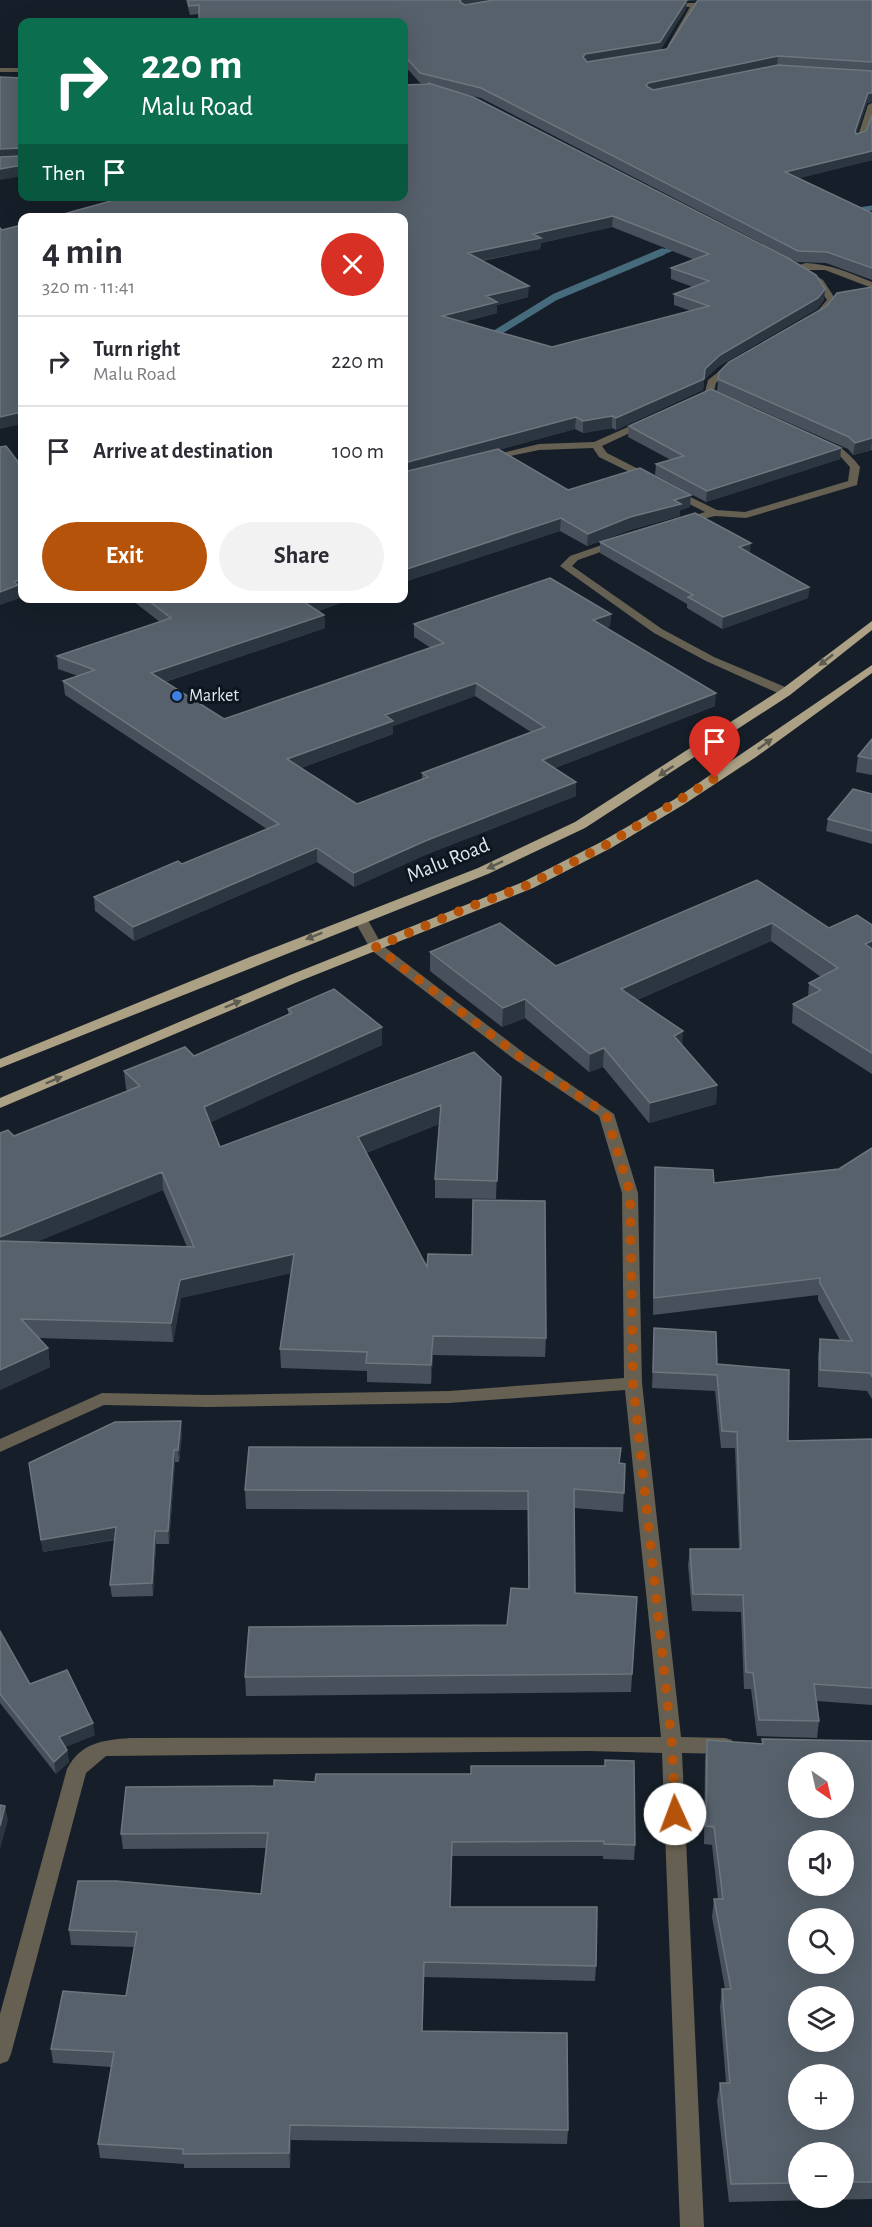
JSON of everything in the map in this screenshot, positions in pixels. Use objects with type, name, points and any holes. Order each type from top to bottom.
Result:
[{"type":"main road","name":"Malu Road","points":[[0,1064],[360,918],[483,871],[580,825],[786,692],[869,630]]},
{"type":"main road","points":[[0,1102],[295,978],[528,885],[606,845],[679,802],[752,754],[872,668]]},
{"type":"street","points":[[658,4],[694,5],[723,0]]},
{"type":"street","points":[[664,55],[694,5]]},
{"type":"street","points":[[0,70],[18,70]]},
{"type":"street","points":[[859,140],[872,105]]},
{"type":"street","points":[[782,260],[820,282],[837,300],[811,319]]},
{"type":"street","points":[[796,267],[815,265],[826,267],[872,285]]},
{"type":"street","points":[[690,402],[716,395],[711,382],[743,358]]},
{"type":"street","points":[[479,460],[539,447],[596,445],[658,416]]},
{"type":"street","points":[[666,526],[715,513],[746,515],[853,483],[855,467],[843,453],[812,440]]},
{"type":"street","points":[[596,445],[603,455],[715,513]]},
{"type":"street","points":[[634,537],[574,558],[565,566],[658,631],[710,659],[786,692]]},
{"type":"street","points":[[360,918],[376,947],[519,1056],[606,1114],[630,1193],[633,1383],[672,1745],[692,2227]]},
{"type":"street","points":[[0,1446],[102,1399],[207,1401],[449,1397],[633,1383]]},
{"type":"street","points":[[0,2054],[77,1769],[100,1748],[590,1743],[742,1746]]},
{"type":"building","points":[[188,0],[461,0],[460,2],[465,5],[494,0],[687,0],[660,42],[585,54],[583,57],[587,62],[667,49],[698,0],[872,0],[872,62],[778,56],[648,83],[646,86],[653,90],[778,65],[872,71],[872,93],[868,93],[855,131],[856,134],[866,131],[872,115],[872,151],[785,172],[872,213],[872,268],[827,252],[798,251],[481,88],[420,73],[408,60],[408,18],[199,18],[199,5],[189,6]]},
{"type":"building","points":[[0,77],[18,78],[18,148],[0,149]]},
{"type":"building","points":[[428,83],[473,97],[788,258],[816,275],[825,289],[818,298],[720,355],[705,369],[704,379],[616,418],[612,416],[583,421],[576,417],[408,462],[408,213],[67,213],[111,201],[408,201],[408,85],[430,84]],"holes":[[[613,216],[709,254],[671,268],[709,281],[674,294],[709,306],[552,347],[442,316],[497,302],[486,296],[529,286],[468,253],[541,238],[533,234]]]},
{"type":"building","points":[[18,156],[18,166],[0,169],[0,157]]},
{"type":"building","points":[[18,226],[18,413],[0,417],[0,228],[2,230]]},
{"type":"building","points":[[872,287],[872,438],[855,443],[849,437],[718,379],[719,372],[729,362],[827,306],[837,293]]},
{"type":"building","points":[[711,389],[841,448],[707,491],[656,464],[684,456],[629,426]]},
{"type":"building","points":[[6,446],[18,462],[18,580],[14,582],[18,585],[0,592],[0,447]]},
{"type":"building","points":[[498,449],[568,490],[640,468],[691,495],[674,500],[681,504],[630,517],[588,534],[561,518],[408,569],[408,471]]},
{"type":"building","points":[[695,513],[751,543],[739,547],[809,587],[723,617],[688,597],[693,595],[600,542]]},
{"type":"building","points":[[550,578],[611,614],[593,620],[716,693],[542,760],[576,782],[425,841],[354,873],[317,848],[133,927],[94,897],[178,861],[182,864],[279,824],[63,681],[95,670],[57,656],[171,618],[152,603],[306,603],[324,615],[151,673],[224,719],[444,643],[414,624]],"holes":[[[476,683],[545,727],[422,773],[428,777],[357,804],[287,759],[393,721],[385,715]]]},
{"type":"building","points":[[872,739],[872,759],[858,756]]},
{"type":"building","points":[[853,789],[872,794],[872,831],[828,819]]},
{"type":"building","points":[[757,880],[829,928],[857,915],[872,925],[872,941],[865,944],[872,949],[872,1053],[793,1004],[821,990],[809,983],[838,968],[772,923],[621,989],[683,1031],[674,1036],[717,1085],[650,1103],[604,1048],[590,1054],[525,999],[503,1008],[430,952],[500,923],[556,966]]},
{"type":"building","points":[[334,989],[382,1027],[204,1107],[220,1147],[474,1052],[501,1077],[497,1181],[435,1179],[441,1105],[358,1137],[427,1267],[428,1254],[472,1255],[473,1200],[545,1201],[546,1338],[433,1336],[431,1365],[366,1363],[367,1352],[280,1349],[294,1254],[180,1280],[171,1323],[21,1319],[48,1348],[0,1370],[0,1241],[194,1247],[162,1172],[0,1237],[0,1133],[8,1130],[14,1136],[140,1086],[124,1071],[185,1047],[194,1056],[292,1013],[288,1009]]},
{"type":"building","points":[[872,1148],[872,1377],[870,1373],[820,1370],[820,1339],[852,1341],[820,1283],[820,1278],[654,1298],[655,1167],[713,1170],[714,1183],[839,1169]]},
{"type":"building","points":[[654,1328],[716,1332],[717,1364],[789,1370],[788,1441],[872,1439],[872,1688],[814,1684],[819,1721],[759,1720],[753,1673],[746,1672],[743,1595],[693,1594],[690,1549],[741,1549],[737,1432],[722,1431],[717,1375],[653,1372]]},
{"type":"building","points":[[181,1421],[178,1450],[174,1450],[168,1531],[155,1531],[152,1583],[110,1585],[116,1527],[41,1540],[29,1463],[115,1422]]},
{"type":"building","points":[[249,1447],[621,1448],[619,1463],[625,1464],[624,1493],[574,1489],[575,1593],[637,1597],[632,1674],[245,1677],[249,1627],[507,1625],[511,1588],[529,1589],[528,1491],[245,1490]]},
{"type":"building","points":[[0,1631],[30,1684],[67,1670],[93,1723],[59,1737],[67,1750],[54,1762],[0,1694]]},
{"type":"building","points":[[762,1739],[872,1741],[872,2182],[854,2182],[854,2142],[788,2142],[788,2183],[731,2184],[720,2083],[730,2083],[722,1989],[731,1989],[714,1899],[723,1899],[714,1827],[706,1826],[707,1740],[763,1744]]},
{"type":"building","points":[[605,1760],[634,1761],[635,1845],[604,1844],[604,1841],[452,1842],[450,1907],[597,1907],[596,1966],[424,1962],[422,2031],[567,2033],[568,2130],[290,2125],[289,2153],[183,2154],[183,2149],[98,2144],[114,2052],[51,2049],[63,1991],[126,1996],[137,1932],[69,1930],[78,1881],[116,1881],[261,1894],[268,1833],[121,1834],[126,1787],[274,1786],[274,1780],[315,1782],[316,1774],[471,1774],[471,1766],[605,1766]]},
{"type":"building","points":[[0,1805],[5,1806],[0,1826]]},
{"type":"waterway","points":[[852,211],[872,208]]},
{"type":"waterway","points":[[658,254],[681,245]]},
{"type":"waterway","points":[[485,340],[555,297],[662,252]]},
{"type":"place","name":"Market","points":[[177,696]]},
{"type":"route","points":[[675,1814],[672,1745],[633,1383],[630,1193],[606,1114],[519,1056],[376,947],[469,907],[528,885],[606,845],[715,778]]}]
